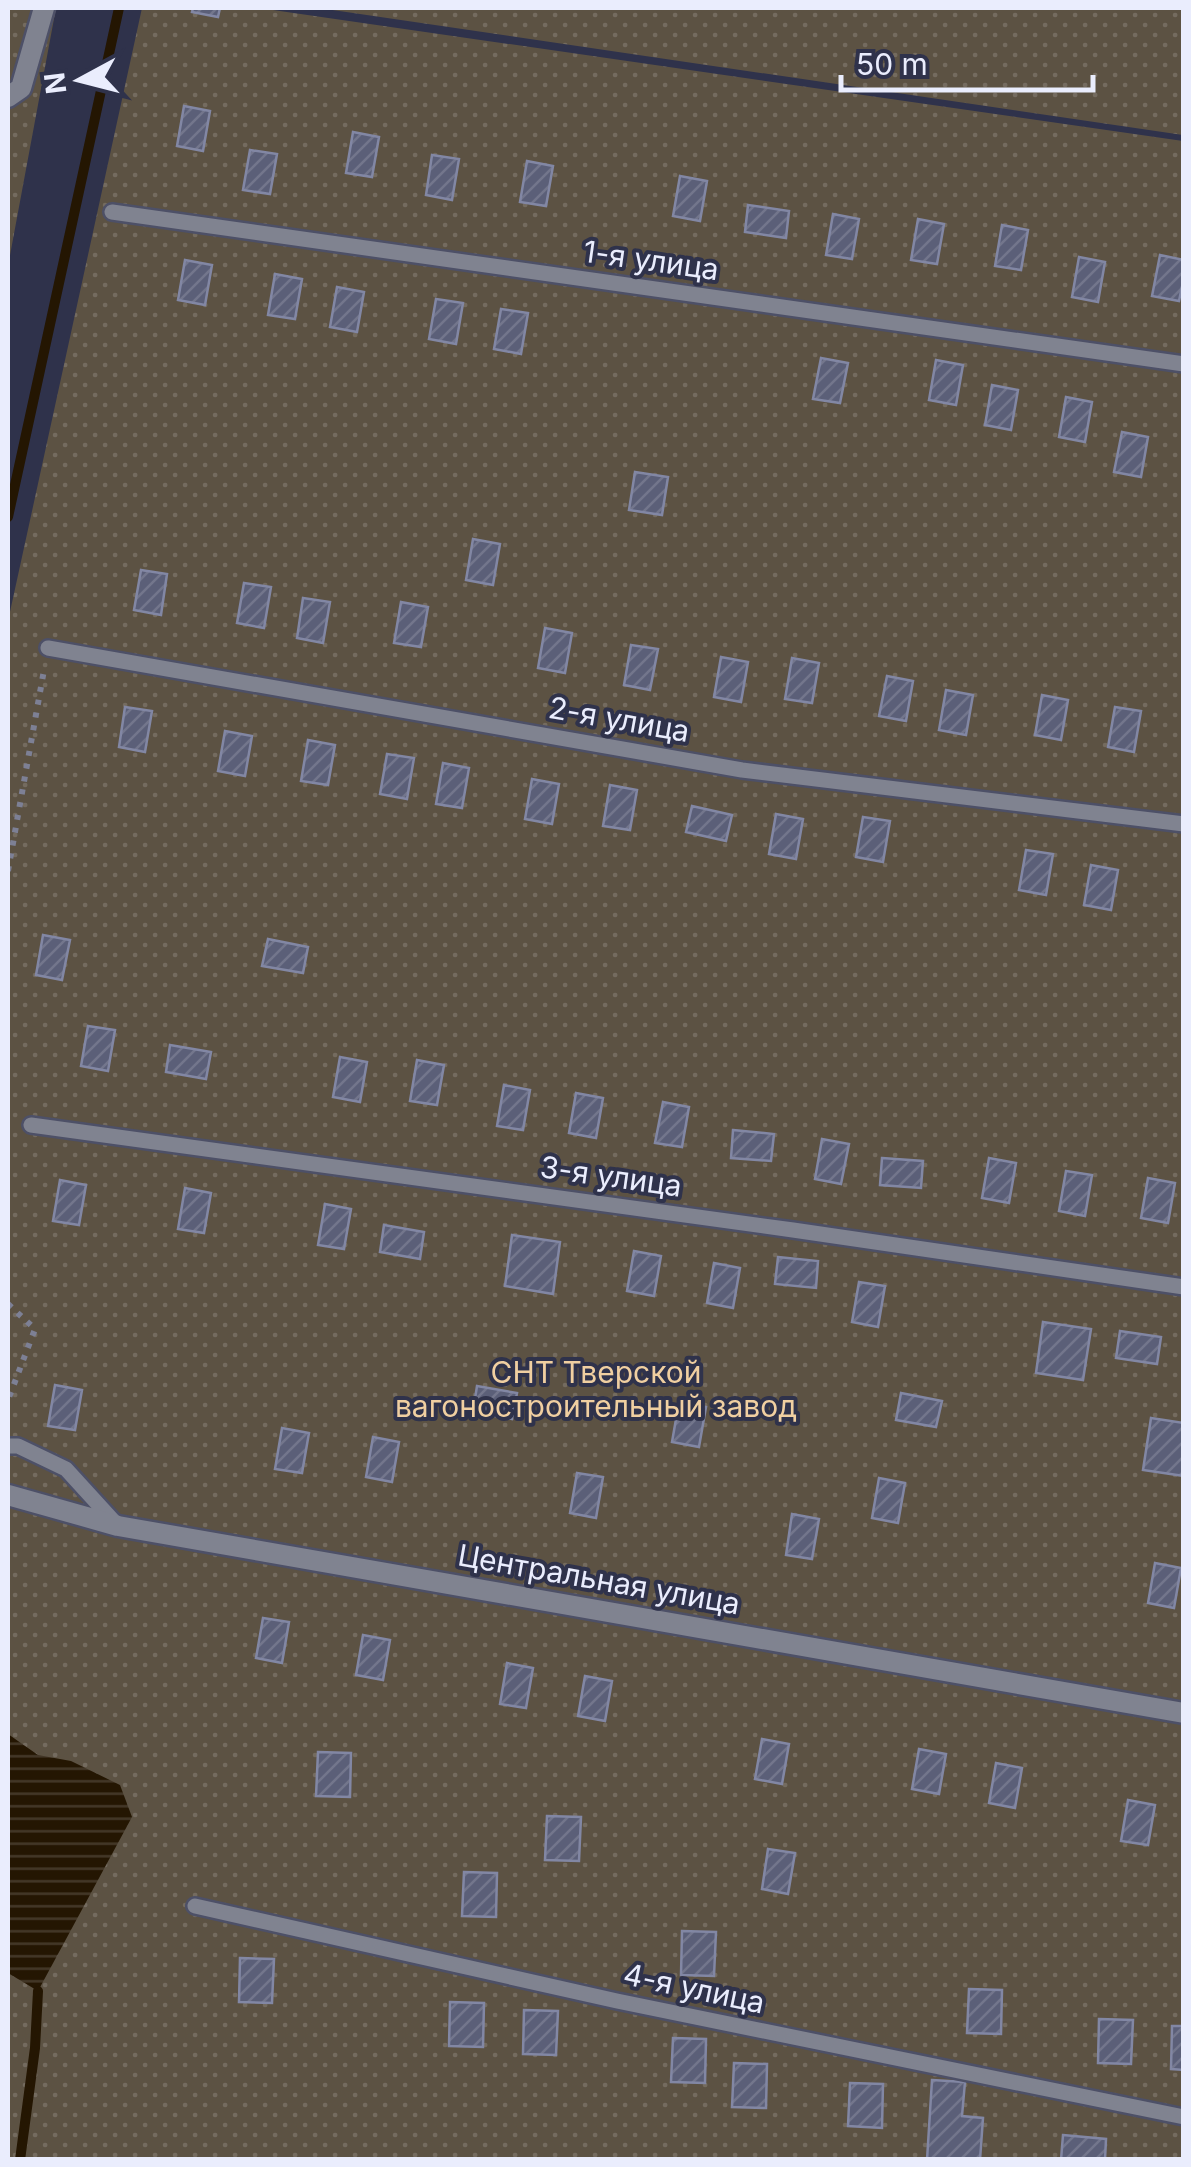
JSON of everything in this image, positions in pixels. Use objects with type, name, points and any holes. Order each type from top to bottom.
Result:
[{"type":"street","points":[[8,97],[21,88],[44,8]]},
{"type":"street","name":"Центральная улица","points":[[8,1495],[118,1526],[1184,1713]]},
{"type":"lane","name":"1-я улица","points":[[112,212],[1184,364]]},
{"type":"lane","name":"2-я улица","points":[[48,648],[742,770],[1184,824]]},
{"type":"lane","name":"3-я улица","points":[[31,1125],[1184,1287]]},
{"type":"lane","points":[[8,1446],[18,1446],[66,1469],[118,1526]]},
{"type":"lane","name":"4-я улица","points":[[195,1906],[617,2001],[1184,2117]]},
{"type":"path","points":[[8,870],[48,648]]},
{"type":"path","points":[[8,1304],[35,1329],[8,1400]]},
{"type":"green space","points":[[8,8],[56,8],[8,266]]},
{"type":"green space","name":"СНТ Тверской вагоностроительный завод","points":[[142,8],[259,8],[1183,141],[1183,2159],[8,2159],[8,621]]},
{"type":"green space","points":[[319,8],[1183,8],[1183,135]]},
{"type":"shaded area","points":[[8,1734],[38,1755],[71,1761],[120,1785],[132,1817],[38,1991],[8,1973]]},
{"type":"building","points":[[193,8],[220,8],[218,17],[192,12]]},
{"type":"building","points":[[184,106],[210,111],[203,151],[177,146]]},
{"type":"building","points":[[353,132],[379,137],[372,177],[346,173]]},
{"type":"building","points":[[250,150],[277,154],[270,194],[243,190]]},
{"type":"building","points":[[432,155],[459,159],[452,200],[426,195]]},
{"type":"building","points":[[527,161],[553,166],[546,206],[520,202]]},
{"type":"building","points":[[680,176],[707,181],[700,221],[673,216]]},
{"type":"building","points":[[748,205],[789,211],[786,238],[745,232]]},
{"type":"building","points":[[833,214],[859,219],[852,259],[826,255]]},
{"type":"building","points":[[918,219],[944,224],[937,264],[911,260]]},
{"type":"building","points":[[1002,225],[1028,230],[1021,270],[995,266]]},
{"type":"building","points":[[1160,255],[1184,260],[1179,301],[1152,296]]},
{"type":"building","points":[[1079,257],[1105,262],[1098,302],[1072,297]]},
{"type":"building","points":[[185,260],[212,265],[205,305],[178,300]]},
{"type":"building","points":[[275,274],[302,279],[295,319],[268,315]]},
{"type":"building","points":[[337,287],[364,292],[357,332],[330,327]]},
{"type":"building","points":[[436,299],[463,303],[456,344],[429,339]]},
{"type":"building","points":[[501,309],[528,313],[521,354],[494,349]]},
{"type":"building","points":[[821,358],[848,363],[840,403],[813,399]]},
{"type":"building","points":[[936,360],[963,365],[956,405],[929,400]]},
{"type":"building","points":[[992,385],[1018,390],[1011,430],[985,425]]},
{"type":"building","points":[[1066,397],[1092,402],[1085,442],[1059,437]]},
{"type":"building","points":[[1122,432],[1148,437],[1141,477],[1114,472]]},
{"type":"building","points":[[635,472],[668,477],[662,515],[629,510]]},
{"type":"building","points":[[473,539],[500,544],[493,585],[466,580]]},
{"type":"building","points":[[141,570],[167,574],[161,615],[134,610]]},
{"type":"building","points":[[244,583],[271,587],[264,628],[237,623]]},
{"type":"building","points":[[303,598],[330,602],[323,643],[297,638]]},
{"type":"building","points":[[401,602],[428,607],[421,647],[394,643]]},
{"type":"building","points":[[545,628],[572,633],[565,673],[538,668]]},
{"type":"building","points":[[631,645],[658,649],[650,690],[624,685]]},
{"type":"building","points":[[721,657],[748,662],[741,702],[714,697]]},
{"type":"building","points":[[792,658],[819,663],[812,703],[785,699]]},
{"type":"building","points":[[887,676],[913,681],[906,721],[879,716]]},
{"type":"building","points":[[946,690],[973,695],[966,735],[939,730]]},
{"type":"building","points":[[1042,695],[1068,700],[1061,740],[1035,735]]},
{"type":"building","points":[[125,707],[152,711],[145,752],[119,747]]},
{"type":"building","points":[[1115,707],[1141,711],[1134,752],[1108,747]]},
{"type":"building","points":[[225,731],[252,736],[245,776],[218,771]]},
{"type":"building","points":[[308,740],[335,745],[328,785],[301,781]]},
{"type":"building","points":[[387,754],[414,758],[407,799],[380,794]]},
{"type":"building","points":[[443,763],[469,768],[462,808],[436,804]]},
{"type":"building","points":[[532,779],[559,784],[552,824],[525,819]]},
{"type":"building","points":[[610,785],[637,790],[630,830],[603,826]]},
{"type":"building","points":[[692,806],[732,815],[726,841],[686,832]]},
{"type":"building","points":[[776,814],[803,819],[796,859],[769,854]]},
{"type":"building","points":[[863,817],[890,821],[883,862],[856,857]]},
{"type":"building","points":[[1026,850],[1053,854],[1046,895],[1019,890]]},
{"type":"building","points":[[1091,865],[1118,870],[1111,910],[1084,905]]},
{"type":"building","points":[[43,935],[70,940],[62,980],[36,975]]},
{"type":"building","points":[[268,939],[308,947],[303,973],[262,966]]},
{"type":"building","points":[[88,1026],[115,1030],[108,1071],[81,1066]]},
{"type":"building","points":[[170,1045],[211,1052],[206,1079],[166,1072]]},
{"type":"building","points":[[340,1057],[367,1062],[360,1102],[333,1097]]},
{"type":"building","points":[[417,1060],[444,1065],[437,1105],[410,1101]]},
{"type":"building","points":[[504,1085],[530,1090],[523,1130],[497,1126]]},
{"type":"building","points":[[576,1093],[603,1098],[596,1138],[569,1133]]},
{"type":"building","points":[[663,1102],[689,1107],[682,1147],[655,1143]]},
{"type":"building","points":[[733,1130],[774,1134],[771,1161],[731,1158]]},
{"type":"building","points":[[822,1139],[849,1144],[841,1184],[815,1179]]},
{"type":"building","points":[[882,1158],[923,1161],[921,1188],[880,1185]]},
{"type":"building","points":[[989,1158],[1016,1163],[1009,1203],[982,1198]]},
{"type":"building","points":[[1066,1171],[1092,1175],[1085,1216],[1059,1211]]},
{"type":"building","points":[[1148,1178],[1175,1183],[1168,1223],[1141,1218]]},
{"type":"building","points":[[60,1180],[86,1185],[79,1225],[53,1221]]},
{"type":"building","points":[[185,1188],[211,1193],[204,1233],[178,1229]]},
{"type":"building","points":[[325,1204],[351,1209],[344,1249],[318,1245]]},
{"type":"building","points":[[384,1225],[424,1232],[420,1259],[380,1252]]},
{"type":"building","points":[[512,1235],[560,1242],[553,1294],[505,1286]]},
{"type":"building","points":[[634,1251],[661,1256],[654,1296],[627,1291]]},
{"type":"building","points":[[778,1257],[818,1261],[816,1288],[775,1284]]},
{"type":"building","points":[[714,1263],[740,1268],[733,1308],[707,1303]]},
{"type":"building","points":[[859,1282],[885,1286],[878,1327],[852,1322]]},
{"type":"building","points":[[1043,1322],[1091,1329],[1083,1380],[1036,1373]]},
{"type":"building","points":[[1120,1331],[1161,1337],[1157,1364],[1116,1358]]},
{"type":"building","points":[[55,1385],[82,1390],[75,1430],[48,1426]]},
{"type":"building","points":[[477,1386],[517,1393],[512,1419],[473,1412]]},
{"type":"building","points":[[901,1393],[942,1401],[936,1427],[896,1420]]},
{"type":"building","points":[[679,1402],[706,1407],[699,1447],[672,1442]]},
{"type":"building","points":[[1151,1418],[1184,1423],[1184,1476],[1143,1470]]},
{"type":"building","points":[[282,1428],[309,1433],[302,1473],[275,1469]]},
{"type":"building","points":[[373,1437],[399,1442],[392,1482],[366,1477]]},
{"type":"building","points":[[577,1473],[603,1477],[596,1518],[570,1513]]},
{"type":"building","points":[[879,1478],[905,1483],[898,1523],[872,1518]]},
{"type":"building","points":[[792,1514],[819,1519],[812,1559],[786,1555]]},
{"type":"building","points":[[1155,1563],[1181,1568],[1174,1608],[1148,1603]]},
{"type":"building","points":[[263,1618],[289,1622],[282,1663],[256,1658]]},
{"type":"building","points":[[363,1635],[390,1640],[383,1680],[356,1675]]},
{"type":"building","points":[[507,1663],[533,1668],[526,1708],[500,1704]]},
{"type":"building","points":[[585,1676],[612,1681],[605,1721],[578,1716]]},
{"type":"building","points":[[762,1739],[789,1744],[782,1784],[755,1779]]},
{"type":"building","points":[[919,1749],[946,1754],[939,1794],[912,1789]]},
{"type":"building","points":[[318,1752],[351,1753],[350,1797],[316,1796]]},
{"type":"building","points":[[996,1763],[1022,1768],[1015,1808],[989,1803]]},
{"type":"building","points":[[1128,1800],[1155,1805],[1148,1845],[1121,1841]]},
{"type":"building","points":[[547,1816],[581,1817],[579,1861],[545,1860]]},
{"type":"building","points":[[768,1849],[795,1853],[788,1894],[762,1889]]},
{"type":"building","points":[[464,1872],[497,1873],[496,1917],[462,1916]]},
{"type":"building","points":[[682,1931],[716,1932],[714,1976],[681,1975]]},
{"type":"building","points":[[240,1958],[274,1959],[272,2003],[239,2002]]},
{"type":"building","points":[[969,1989],[1002,1990],[1001,2034],[967,2033]]},
{"type":"building","points":[[450,2002],[484,2003],[483,2047],[449,2046]]},
{"type":"building","points":[[524,2010],[558,2011],[556,2055],[523,2054]]},
{"type":"building","points":[[1099,2019],[1133,2020],[1131,2064],[1098,2063]]},
{"type":"building","points":[[1172,2026],[1184,2026],[1184,2070],[1171,2069]]},
{"type":"building","points":[[673,2038],[706,2039],[705,2083],[671,2082]]},
{"type":"building","points":[[734,2063],[767,2064],[766,2108],[732,2107]]},
{"type":"building","points":[[932,2080],[965,2082],[962,2116],[983,2118],[980,2160],[927,2160]]},
{"type":"building","points":[[850,2083],[883,2084],[882,2128],[848,2126]]},
{"type":"building","points":[[1063,2135],[1106,2139],[1105,2160],[1061,2160]]},
{"type":"waterway","points":[[8,517],[119,8]]},
{"type":"waterway","points":[[20,2160],[35,2048],[38,1991]]}]
